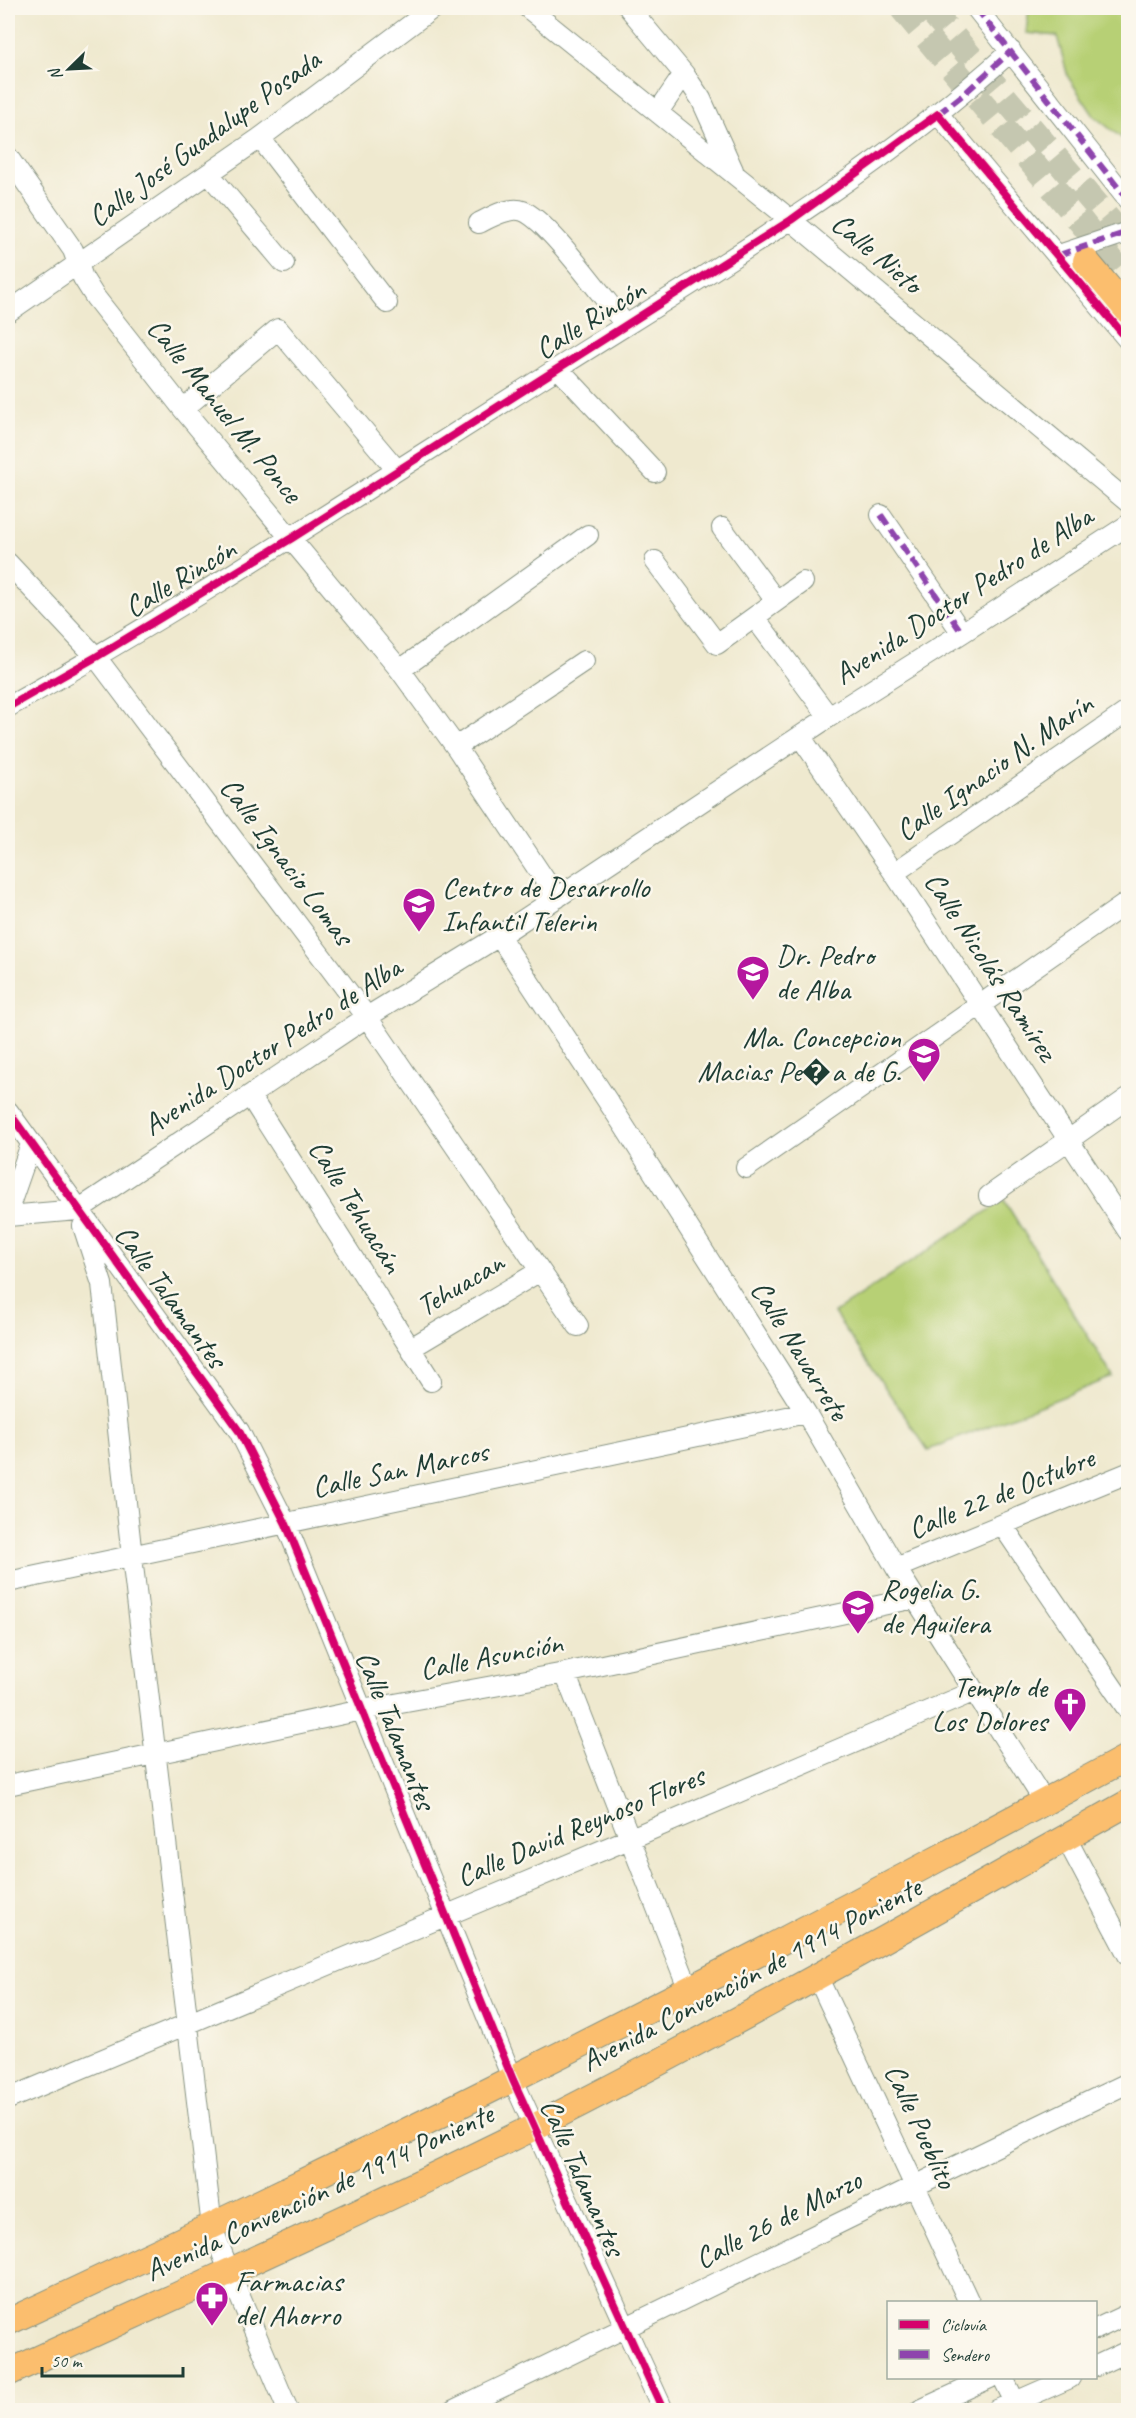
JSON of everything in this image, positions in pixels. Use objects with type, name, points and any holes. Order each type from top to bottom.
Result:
[{"type":"main road","points":[[1086,261],[1128,311]]},
{"type":"main road","name":"Avenida Convención de 1914 Poniente","points":[[8,2322],[212,2227],[513,2080],[1128,1757]]},
{"type":"main road","name":"Avenida Convención de 1914 Poniente","points":[[8,2373],[534,2127],[691,2045],[1128,1803]]},
{"type":"street","name":"Calle José Guadalupe Posada","points":[[8,312],[260,138],[433,8]]},
{"type":"street","name":"Calle Nieto","points":[[528,8],[734,173],[1128,502]]},
{"type":"street","points":[[629,8],[684,74],[701,99],[734,173]]},
{"type":"street","points":[[976,8],[1128,200]]},
{"type":"street","name":"Calle Rincón","points":[[8,707],[96,657],[291,538],[791,220],[938,114],[964,94],[1011,51]]},
{"type":"street","points":[[658,112],[684,74]]},
{"type":"street","points":[[938,114],[1059,255],[1128,340]]},
{"type":"street","points":[[260,138],[387,303]]},
{"type":"street","name":"Calle Manuel M. Ponce","points":[[8,157],[73,250],[83,278],[95,297],[183,409],[400,670],[456,747],[557,898]]},
{"type":"street","points":[[209,174],[284,263]]},
{"type":"street","points":[[479,223],[502,213],[522,211],[545,226],[626,325]]},
{"type":"street","points":[[1059,255],[1128,232]]},
{"type":"street","points":[[183,409],[278,329],[397,470]]},
{"type":"street","points":[[558,368],[656,472]]},
{"type":"street","points":[[881,515],[962,633]]},
{"type":"street","name":"Avenida Doctor Pedro de Alba","points":[[8,1216],[78,1210],[367,1017],[499,936],[800,735],[1128,525]]},
{"type":"street","points":[[722,528],[776,602]]},
{"type":"street","points":[[400,670],[588,535]]},
{"type":"street","points":[[655,561],[714,642],[721,642],[803,582]]},
{"type":"street","name":"Calle Ignacio Lomas","points":[[8,563],[96,657],[367,1017],[578,1326]]},
{"type":"street","name":"Avenida Doctor Pedro de Alba","points":[[755,618],[829,717]]},
{"type":"street","points":[[456,747],[584,661]]},
{"type":"street","name":"Calle Ignacio N. Marín","points":[[894,873],[1128,711]]},
{"type":"street","name":"Calle Nicolás Ramírez","points":[[800,735],[982,1006],[1128,1231]]},
{"type":"street","points":[[746,1168],[982,1006],[1128,902]]},
{"type":"street","name":"Calle Navarrete","points":[[499,936],[624,1126],[806,1413],[896,1568],[1044,1801]]},
{"type":"street","name":"Calle Tehuacán","points":[[250,1096],[431,1381]]},
{"type":"street","points":[[989,1197],[1128,1098]]},
{"type":"street","name":"Calle Talamantes","points":[[8,1112],[240,1431],[286,1524],[513,2080],[663,2410]]},
{"type":"street","points":[[8,1210],[31,1144]]},
{"type":"street","points":[[78,1210],[102,1284],[132,1557],[212,2227],[288,2410]]},
{"type":"street","name":"Tehuacan","points":[[411,1348],[540,1271]]},
{"type":"street","points":[[102,1284],[114,1277],[127,1274]]},
{"type":"street","name":"Calle San Marcos","points":[[8,1582],[806,1413]]},
{"type":"street","name":"Calle 22 de Octubre","points":[[896,1568],[1128,1473]]},
{"type":"street","points":[[1003,1526],[1128,1710]]},
{"type":"street","name":"Calle Asunción","points":[[8,1785],[362,1710],[565,1673],[915,1598]]},
{"type":"street","points":[[565,1673],[688,1990]]},
{"type":"street","name":"Calle David Reynoso Flores","points":[[8,2099],[629,1839],[975,1691]]},
{"type":"street","points":[[1066,1838],[1128,1955]]},
{"type":"street","name":"Calle Pueblito","points":[[817,1976],[969,2301]]},
{"type":"street","name":"Calle 26 de Marzo","points":[[454,2410],[626,2328],[915,2184],[1128,2083]]},
{"type":"street","points":[[1097,2328],[1128,2314]]},
{"type":"street","points":[[1097,2365],[1128,2351]]},
{"type":"street","points":[[920,2410],[988,2379]]},
{"type":"street","points":[[1003,2379],[1010,2408],[1068,2379]]},
{"type":"green space","points":[[1029,8],[1128,8],[1128,143],[1094,116],[1068,77],[1057,36],[1026,33]]},
{"type":"green space","points":[[1004,1200],[1113,1377],[928,1450],[834,1313]]},
{"type":"tunnel","points":[[902,8],[1075,214],[1128,281]]},
{"type":"tunnel","points":[[929,8],[1128,243]]},
{"type":"marked path","points":[[976,8],[1128,200]]},
{"type":"marked path","points":[[938,114],[964,94],[1011,51]]},
{"type":"marked path","points":[[1059,255],[1128,232]]},
{"type":"marked path","points":[[881,515],[962,633]]},
{"type":"cycle path","points":[[8,707],[96,657],[292,538],[791,220],[938,114],[1128,340]]},
{"type":"cycle path","points":[[8,1111],[239,1431],[286,1524],[513,2080],[663,2410]]},
{"type":"place","name":"Centro de Desarrollo Infantil Telerin","points":[[419,933]]},
{"type":"place","name":"Dr. Pedro de Alba","points":[[753,1001]]},
{"type":"place","name":"Ma. Concepcion Macias Pe�a de G.","points":[[924,1083]]},
{"type":"place","name":"Rogelia G. de Aguilera","points":[[858,1635]]},
{"type":"place","name":"Templo de Los Dolores","points":[[1070,1733]]},
{"type":"place","name":"Farmacias del Ahorro","points":[[212,2327]]}]
